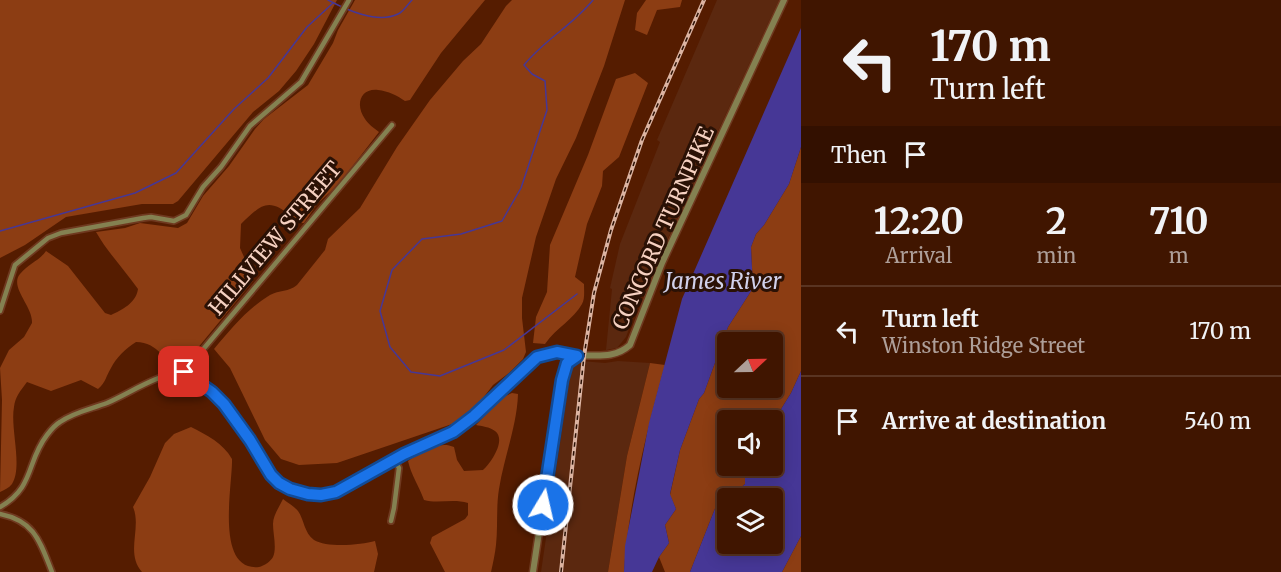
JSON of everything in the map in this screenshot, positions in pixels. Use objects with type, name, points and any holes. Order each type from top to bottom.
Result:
[{"type":"street","name":"CONCORD TURNPIKE","points":[[577,356],[611,356],[624,351],[630,345],[662,263],[784,0]]},
{"type":"street","points":[[0,311],[15,265],[48,238],[61,233],[143,218],[174,221],[186,215],[203,187],[221,167],[239,138],[301,82],[348,2]]},
{"type":"street","name":"HILLVIEW STREET","points":[[184,372],[392,125]]},
{"type":"street","points":[[0,507],[22,490],[39,448],[58,423],[173,373],[184,372],[212,392],[224,404],[250,440],[271,475],[279,483],[308,494],[328,495],[394,459],[453,432],[474,416],[537,357],[557,352],[577,356]]},
{"type":"street","points":[[533,572],[562,380],[567,363],[577,356]]},
{"type":"street","points":[[390,521],[399,468],[394,459]]},
{"type":"street","points":[[0,514],[14,517],[33,530],[52,572]]},
{"type":"shaded area","points":[[0,0],[337,0],[314,44],[296,71],[279,91],[253,112],[178,201],[173,204],[142,204],[66,217],[25,245],[0,258]]},
{"type":"shaded area","points":[[355,0],[485,0],[441,53],[410,100],[405,101],[393,94],[378,90],[372,90],[363,95],[360,103],[362,114],[368,123],[379,132],[338,185],[317,204],[304,223],[297,222],[284,210],[271,205],[260,208],[241,224],[240,248],[253,281],[187,361],[181,365],[175,363],[150,345],[136,342],[118,357],[98,389],[81,380],[51,391],[27,382],[17,397],[14,407],[15,477],[11,485],[0,492],[2,400],[0,368],[9,350],[24,337],[32,323],[29,310],[17,285],[20,274],[46,251],[68,266],[105,313],[111,315],[128,305],[137,294],[138,289],[96,232],[125,228],[140,223],[178,228],[187,223],[203,196],[229,166],[255,129],[264,119],[308,85]]},
{"type":"shaded area","points":[[512,0],[625,0],[604,66],[576,138],[556,179],[536,237],[522,298],[526,352],[523,359],[493,385],[477,406],[458,422],[337,463],[299,465],[281,459],[265,440],[230,368],[214,349],[254,307],[273,293],[291,289],[297,285],[325,250],[328,239],[360,208],[397,147],[430,100],[463,61],[481,44]]},
{"type":"shaded area","points":[[646,0],[682,0],[680,7],[657,10],[647,35],[635,30],[637,13]]},
{"type":"shaded area","points":[[717,0],[779,0],[642,294],[626,337],[617,348],[606,350],[612,289],[610,288],[620,244],[660,142],[657,140]]},
{"type":"shaded area","points":[[635,73],[648,83],[619,157],[603,171],[602,186],[587,224],[575,277],[584,284],[583,302],[545,344],[533,343],[536,317],[547,292],[550,245],[588,155],[616,79]]},
{"type":"shaded area","points":[[801,147],[801,371],[780,410],[717,410],[717,476],[745,476],[745,484],[741,488],[717,488],[717,505],[690,572],[665,572],[659,557],[669,543],[665,525],[676,509],[670,495],[680,450],[717,357],[717,398],[783,398],[783,332],[726,332],[753,288],[751,247],[756,234],[789,184]]},
{"type":"shaded area","points":[[581,361],[650,363],[627,456],[608,572],[541,572],[571,368],[575,363]]},
{"type":"shaded area","points":[[650,363],[665,365],[634,494],[624,572],[608,572],[627,456]]},
{"type":"shaded area","points":[[512,393],[518,394],[517,406],[499,489],[496,545],[491,572],[445,572],[430,543],[432,537],[465,519],[468,515],[468,503],[424,500],[408,461],[430,448],[448,445],[454,447],[457,460],[464,471],[483,470],[490,463],[499,440],[495,431],[476,425],[501,398]]},
{"type":"shaded area","points":[[191,427],[209,436],[232,459],[229,505],[231,541],[236,556],[245,565],[259,567],[273,557],[275,545],[273,521],[283,499],[298,511],[308,534],[320,543],[353,545],[375,541],[378,554],[374,572],[142,572],[135,557],[136,523],[133,507],[165,443],[174,434]]},
{"type":"shaded area","points":[[801,536],[801,572],[782,572]]},
{"type":"water","name":"James River","points":[[801,28],[801,147],[789,184],[756,234],[751,247],[753,288],[726,332],[717,332],[717,357],[680,450],[670,494],[676,509],[665,525],[669,543],[652,572],[624,572],[625,546],[649,423],[682,299]]},
{"type":"water","points":[[801,371],[801,536],[782,572],[690,572],[717,505],[717,554],[783,554],[783,488],[740,488],[745,484],[745,476],[783,476],[783,410],[780,410]]},
{"type":"waterway","points":[[328,0],[372,17],[390,17],[400,13],[412,0]]},
{"type":"waterway","points":[[577,294],[504,350],[440,376],[411,372],[390,347],[380,311],[392,270],[422,239],[461,234],[502,221],[521,188],[547,110],[545,81],[532,74],[524,65],[593,0]]},
{"type":"waterway","points":[[0,231],[135,193],[176,173],[234,109],[268,78],[307,27],[333,3]]},
{"type":"railway","points":[[561,572],[584,356],[594,293],[611,230],[642,140],[704,0]]},
{"type":"route","points":[[184,372],[212,392],[224,404],[250,440],[271,475],[279,483],[308,494],[328,495],[381,465],[453,432],[474,416],[537,357],[557,352],[577,356],[570,359],[564,371],[543,505]]}]
